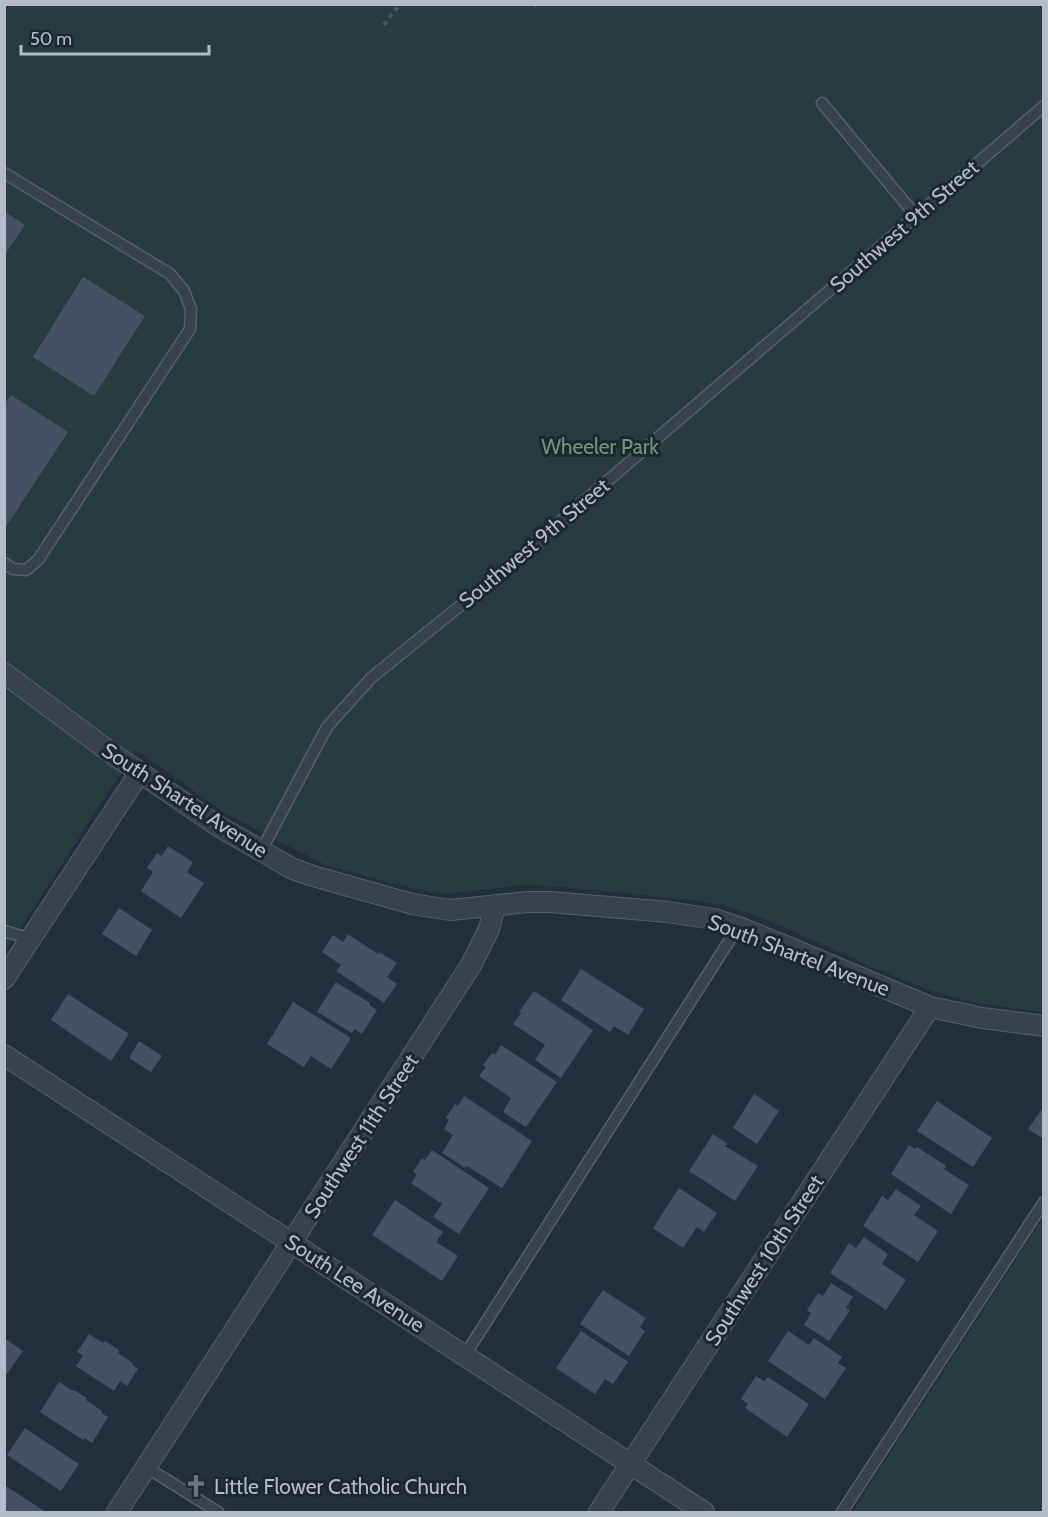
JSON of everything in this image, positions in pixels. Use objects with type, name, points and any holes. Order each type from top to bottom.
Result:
[{"type":"street","name":"South Shartel Avenue","points":[[4,673],[110,752],[218,826],[293,869],[313,876],[412,904],[450,910],[528,902],[599,906],[714,920],[738,927],[930,1007],[982,1018],[1044,1026]]},
{"type":"street","points":[[4,980],[140,772]]},
{"type":"street","name":"Southwest 11th Street","points":[[117,1512],[471,965],[489,929],[495,905]]},
{"type":"street","name":"Southwest 10th Street","points":[[599,1512],[930,1007]]},
{"type":"street","name":"South Lee Avenue","points":[[4,1054],[704,1512]]},
{"type":"lane","points":[[822,103],[916,216]]},
{"type":"lane","name":"Southwest 9th Street","points":[[261,851],[327,727],[371,678],[498,575],[1044,106]]},
{"type":"lane","points":[[4,173],[170,274],[184,291],[191,309],[190,329],[38,560],[26,570],[13,569],[4,563]]},
{"type":"lane","points":[[465,1355],[738,927]]},
{"type":"lane","points":[[4,931],[31,939]]},
{"type":"lane","points":[[842,1512],[1044,1202]]},
{"type":"lane","points":[[146,1467],[218,1512]]},
{"type":"path","points":[[384,25],[400,4]]},
{"type":"green space","name":"Wheeler Park","points":[[5,5],[1043,5],[1043,1012],[976,1002],[936,992],[887,973],[789,929],[717,904],[584,889],[523,885],[447,894],[396,884],[326,865],[225,813],[136,750],[5,952]]},
{"type":"green space","points":[[1043,1218],[1043,1512],[852,1512]]},
{"type":"building","points":[[4,211],[25,225],[4,256]]},
{"type":"building","points":[[83,277],[145,316],[94,396],[33,357]]},
{"type":"building","points":[[11,395],[68,432],[4,530],[4,405]]},
{"type":"building","points":[[168,846],[193,862],[187,872],[204,883],[181,918],[141,891],[153,872],[147,868],[157,853],[162,856]]},
{"type":"building","points":[[119,908],[152,930],[136,956],[102,934]]},
{"type":"building","points":[[348,934],[378,954],[379,952],[397,963],[387,977],[397,984],[384,1003],[336,971],[341,965],[322,952],[333,935],[343,942]]},
{"type":"building","points":[[581,969],[644,1009],[628,1035],[614,1026],[610,1032],[561,1000]]},
{"type":"building","points":[[336,982],[370,1003],[369,1005],[377,1010],[362,1034],[354,1029],[352,1033],[317,1012]]},
{"type":"building","points":[[534,991],[593,1030],[561,1078],[535,1060],[545,1045],[513,1024]]},
{"type":"building","points":[[68,994],[129,1034],[111,1061],[51,1020]]},
{"type":"building","points":[[293,1002],[351,1038],[331,1069],[311,1056],[304,1067],[267,1044]]},
{"type":"building","points":[[139,1041],[162,1056],[151,1072],[129,1058]]},
{"type":"building","points":[[501,1045],[557,1082],[526,1127],[503,1112],[511,1098],[479,1076],[486,1067],[483,1065],[492,1053],[495,1055]]},
{"type":"building","points":[[754,1094],[779,1111],[757,1144],[733,1128]]},
{"type":"building","points":[[464,1096],[532,1141],[502,1188],[442,1153],[453,1135],[444,1129],[449,1120],[446,1118],[455,1104],[458,1106]]},
{"type":"building","points":[[937,1101],[992,1138],[973,1167],[917,1131]]},
{"type":"building","points":[[1044,1106],[1044,1139],[1028,1129]]},
{"type":"building","points":[[713,1134],[728,1144],[725,1146],[758,1166],[735,1201],[689,1171]]},
{"type":"building","points":[[909,1145],[915,1149],[917,1147],[946,1166],[944,1169],[969,1185],[951,1214],[891,1174]]},
{"type":"building","points":[[432,1150],[489,1188],[459,1234],[433,1217],[442,1204],[411,1183],[417,1174],[413,1172],[422,1158],[425,1160]]},
{"type":"building","points":[[679,1188],[717,1213],[704,1232],[697,1227],[683,1248],[653,1228]]},
{"type":"building","points":[[896,1189],[921,1206],[914,1215],[938,1231],[918,1262],[863,1226],[882,1196],[888,1200]]},
{"type":"building","points":[[395,1200],[443,1232],[436,1242],[458,1256],[442,1281],[372,1235]]},
{"type":"building","points":[[864,1237],[888,1254],[882,1264],[906,1280],[886,1310],[830,1273],[849,1243],[856,1248]]},
{"type":"building","points":[[831,1283],[853,1297],[846,1308],[850,1310],[829,1341],[804,1325],[811,1313],[807,1310],[818,1293],[823,1296]]},
{"type":"building","points":[[603,1290],[646,1318],[640,1327],[645,1331],[629,1356],[580,1324]]},
{"type":"building","points":[[581,1331],[628,1362],[613,1384],[605,1379],[595,1394],[556,1368]]},
{"type":"building","points":[[788,1331],[809,1345],[814,1338],[842,1357],[838,1363],[846,1368],[825,1399],[768,1361]]},
{"type":"building","points":[[89,1334],[119,1350],[118,1353],[138,1369],[127,1386],[120,1381],[114,1391],[76,1366],[83,1356],[77,1352]]},
{"type":"building","points":[[4,1338],[23,1351],[4,1378]]},
{"type":"building","points":[[756,1376],[764,1381],[768,1377],[809,1404],[787,1437],[745,1408],[748,1404],[741,1399]]},
{"type":"building","points":[[59,1382],[87,1398],[86,1400],[108,1417],[92,1443],[84,1438],[83,1440],[40,1412]]},
{"type":"building","points":[[25,1428],[79,1464],[61,1491],[7,1455]]},
{"type":"building","points":[[4,1485],[46,1512],[4,1512]]},
{"type":"place","name":"Little Flower Catholic Church","points":[[196,1486]]}]
